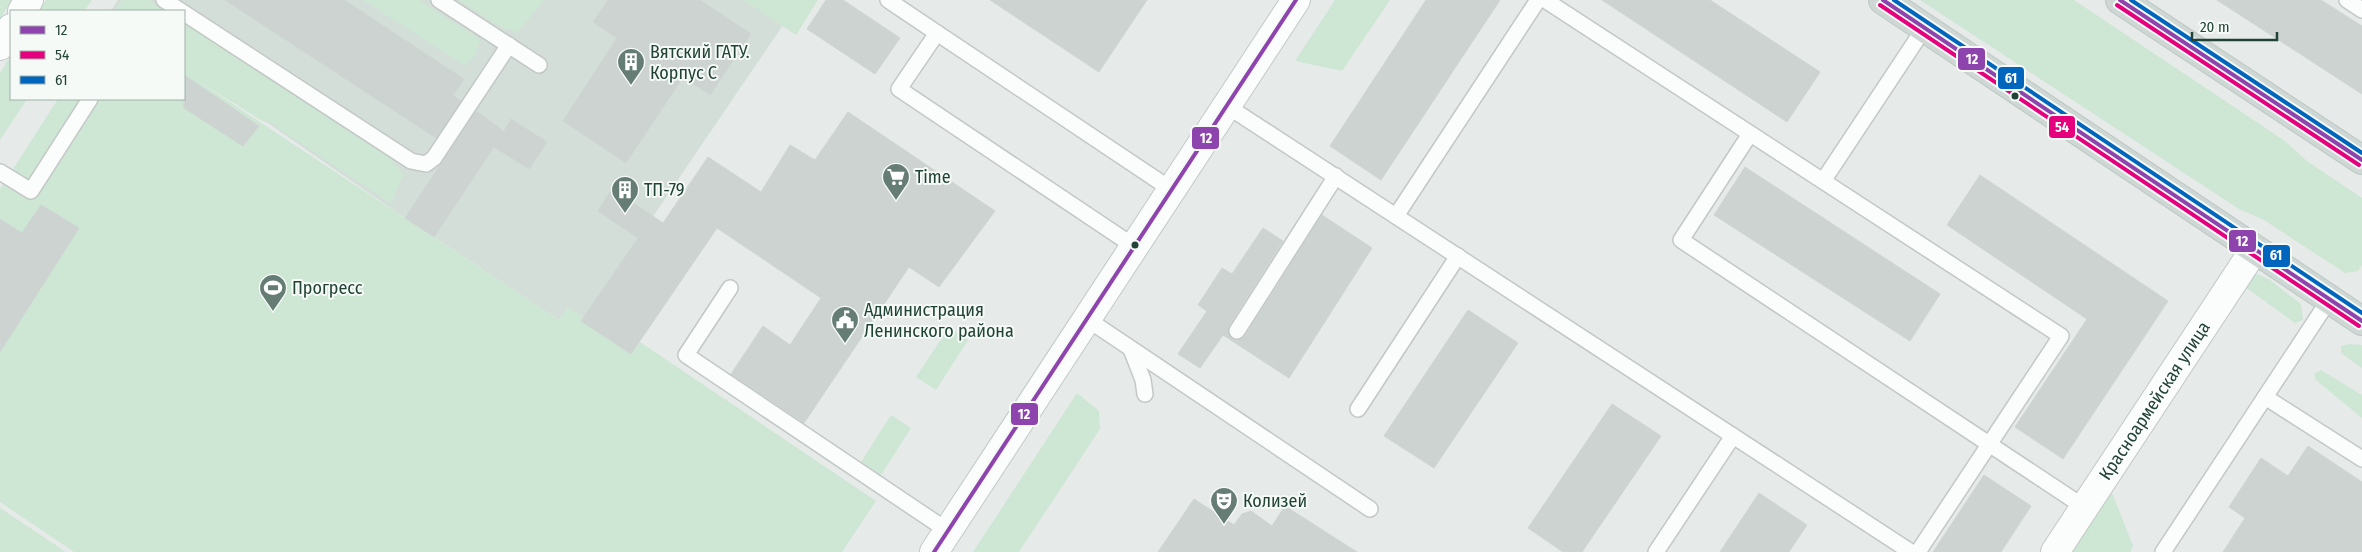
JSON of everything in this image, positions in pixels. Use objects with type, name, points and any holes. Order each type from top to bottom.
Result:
[{"type":"main road","points":[[941,541],[1296,0]]},
{"type":"main road","points":[[1883,0],[2362,321]]},
{"type":"main road","points":[[2120,0],[2362,160]]},
{"type":"main road","points":[[0,46],[10,30]]},
{"type":"main road","name":"Красноармейская улица","points":[[2055,552],[2254,250]]},
{"type":"lane","points":[[164,0],[180,10]]},
{"type":"lane","points":[[439,0],[539,65]]},
{"type":"lane","points":[[888,0],[1172,190]]},
{"type":"lane","points":[[1396,216],[1538,0]]},
{"type":"lane","points":[[1545,0],[2061,336],[1918,552]]},
{"type":"lane","points":[[2347,0],[2362,10]]},
{"type":"lane","points":[[185,13],[411,161],[426,164],[434,158],[509,45]]},
{"type":"lane","points":[[1824,182],[1925,27]]},
{"type":"lane","points":[[937,33],[899,89],[1134,247]]},
{"type":"lane","points":[[0,172],[31,191],[89,100]]},
{"type":"lane","points":[[1227,106],[1912,552]]},
{"type":"lane","points":[[1750,134],[1681,240],[2084,507]]},
{"type":"lane","points":[[1237,332],[1336,176]]},
{"type":"lane","points":[[1358,409],[1458,256]]},
{"type":"lane","points":[[730,288],[686,355],[941,541]]},
{"type":"lane","points":[[2163,552],[2329,300]]},
{"type":"lane","points":[[1087,319],[1370,509]]},
{"type":"lane","points":[[1131,349],[1143,380],[1145,394]]},
{"type":"lane","points":[[2265,397],[2362,459]]},
{"type":"lane","points":[[1656,552],[1733,436]]},
{"type":"shaded area","points":[[118,0],[800,0],[584,318],[568,307],[559,320],[434,237],[505,131],[477,112],[405,218],[185,66],[185,10],[112,10]]},
{"type":"green space","points":[[0,0],[12,0],[0,19]]},
{"type":"green space","points":[[46,0],[92,0],[85,10],[40,10]]},
{"type":"green space","points":[[122,0],[149,0],[164,10],[115,10]]},
{"type":"green space","points":[[363,0],[419,0],[480,39],[476,55],[465,66]]},
{"type":"green space","points":[[458,0],[544,0],[518,32],[502,28]]},
{"type":"green space","points":[[743,0],[818,0],[796,35]]},
{"type":"green space","points":[[1335,0],[1390,0],[1342,71],[1295,61]]},
{"type":"green space","points":[[1920,0],[2074,0],[2285,141],[2307,161],[2362,198],[2362,265],[2358,271],[2345,273],[2264,220],[2239,209]]},
{"type":"green space","name":"Прогресс","points":[[185,23],[386,152],[403,175],[391,204],[269,122],[264,122],[195,79],[559,320],[568,307],[584,318],[582,321],[631,354],[640,342],[876,501],[842,552],[74,552],[0,502],[0,189],[57,100],[185,100]]},
{"type":"green space","points":[[10,57],[10,100],[26,100],[0,140],[0,73]]},
{"type":"green space","points":[[2257,274],[2270,280],[2301,304],[2303,320],[2295,323],[2244,286],[2248,279]]},
{"type":"green space","points":[[949,327],[968,340],[936,390],[916,377]]},
{"type":"green space","points":[[2349,344],[2362,345],[2362,368],[2341,353],[2341,346]]},
{"type":"green space","points":[[2321,370],[2362,395],[2362,418],[2316,380],[2314,374]]},
{"type":"green space","points":[[1077,393],[1099,411],[1100,429],[1019,552],[973,552]]},
{"type":"green space","points":[[891,415],[911,428],[881,475],[861,462]]},
{"type":"green space","points":[[2111,490],[2133,546],[2130,552],[2070,552]]},
{"type":"green space","points":[[0,508],[66,552],[0,552]]},
{"type":"building","points":[[225,0],[344,0],[464,79],[453,95],[461,101],[436,138]]},
{"type":"building","name":"Вятский ГАТУ. Корпус С","points":[[608,0],[700,0],[751,34],[710,95],[683,77],[626,163],[563,121],[617,38],[593,22]]},
{"type":"building","points":[[826,0],[843,0],[900,38],[875,74],[807,29]]},
{"type":"building","points":[[990,0],[1147,0],[1099,72]]},
{"type":"building","points":[[1426,0],[1500,0],[1381,180],[1330,146]]},
{"type":"building","points":[[1602,0],[1710,0],[1820,72],[1787,122]]},
{"type":"building","points":[[2217,0],[2321,0],[2362,26],[2362,94]]},
{"type":"building","points":[[185,76],[259,126],[243,146],[184,108]]},
{"type":"building","points":[[476,111],[504,131],[511,119],[547,142],[529,169],[494,147],[434,237],[405,218]]},
{"type":"building","points":[[848,112],[995,211],[939,287],[909,267],[804,423],[731,374],[763,326],[790,345],[821,298],[717,228],[631,354],[581,321],[638,238],[598,211],[612,189],[663,223],[708,157],[761,192],[790,145],[815,160]]},
{"type":"building","points":[[1745,167],[1940,294],[1910,341],[1714,215]]},
{"type":"building","points":[[1980,175],[2168,301],[2063,459],[2015,427],[2087,319],[1947,225]]},
{"type":"building","points":[[41,205],[79,228],[0,352],[0,219],[22,233]]},
{"type":"building","points":[[1322,215],[1372,248],[1289,378],[1223,335],[1200,368],[1178,354],[1207,311],[1198,305],[1222,268],[1232,274],[1263,228],[1283,241],[1229,326],[1229,335],[1232,339],[1237,340],[1245,336]]},
{"type":"building","points":[[1468,310],[1518,343],[1434,468],[1384,436]]},
{"type":"building","points":[[1612,404],[1661,436],[1582,552],[1563,552],[1528,528]]},
{"type":"building","points":[[2308,446],[2362,482],[2362,552],[2223,552],[2245,518],[2229,507],[2261,458],[2288,476]]},
{"type":"building","points":[[1984,475],[2031,506],[2001,552],[1933,552]]},
{"type":"building","points":[[1759,493],[1807,525],[1789,552],[1720,552]]},
{"type":"building","name":"Колизей","points":[[1194,499],[1234,525],[1242,514],[1251,511],[1272,526],[1285,506],[1357,552],[1158,552]]},
{"type":"transit line","name":"12","points":[[934,552],[1296,0]]},
{"type":"transit line","name":"12","points":[[1883,0],[2362,321]]},
{"type":"transit line","name":"61","points":[[1894,0],[2362,313]]},
{"type":"transit line","name":"12","points":[[2120,0],[2362,160]]},
{"type":"transit line","name":"61","points":[[2131,0],[2362,153]]},
{"type":"transit line","name":"54","points":[[1880,5],[2359,326]]},
{"type":"transit line","name":"54","points":[[2117,5],[2359,165]]},
{"type":"place","name":"Вятский ГАТУ. Корпус С","points":[[631,86]]},
{"type":"place","name":"Time","points":[[896,201]]},
{"type":"place","name":"ТП-79","points":[[625,214]]},
{"type":"place","name":"Прогресс","points":[[273,312]]},
{"type":"place","name":"Администрация Ленинского района","points":[[845,344]]},
{"type":"place","name":"Колизей","points":[[1224,525]]}]
